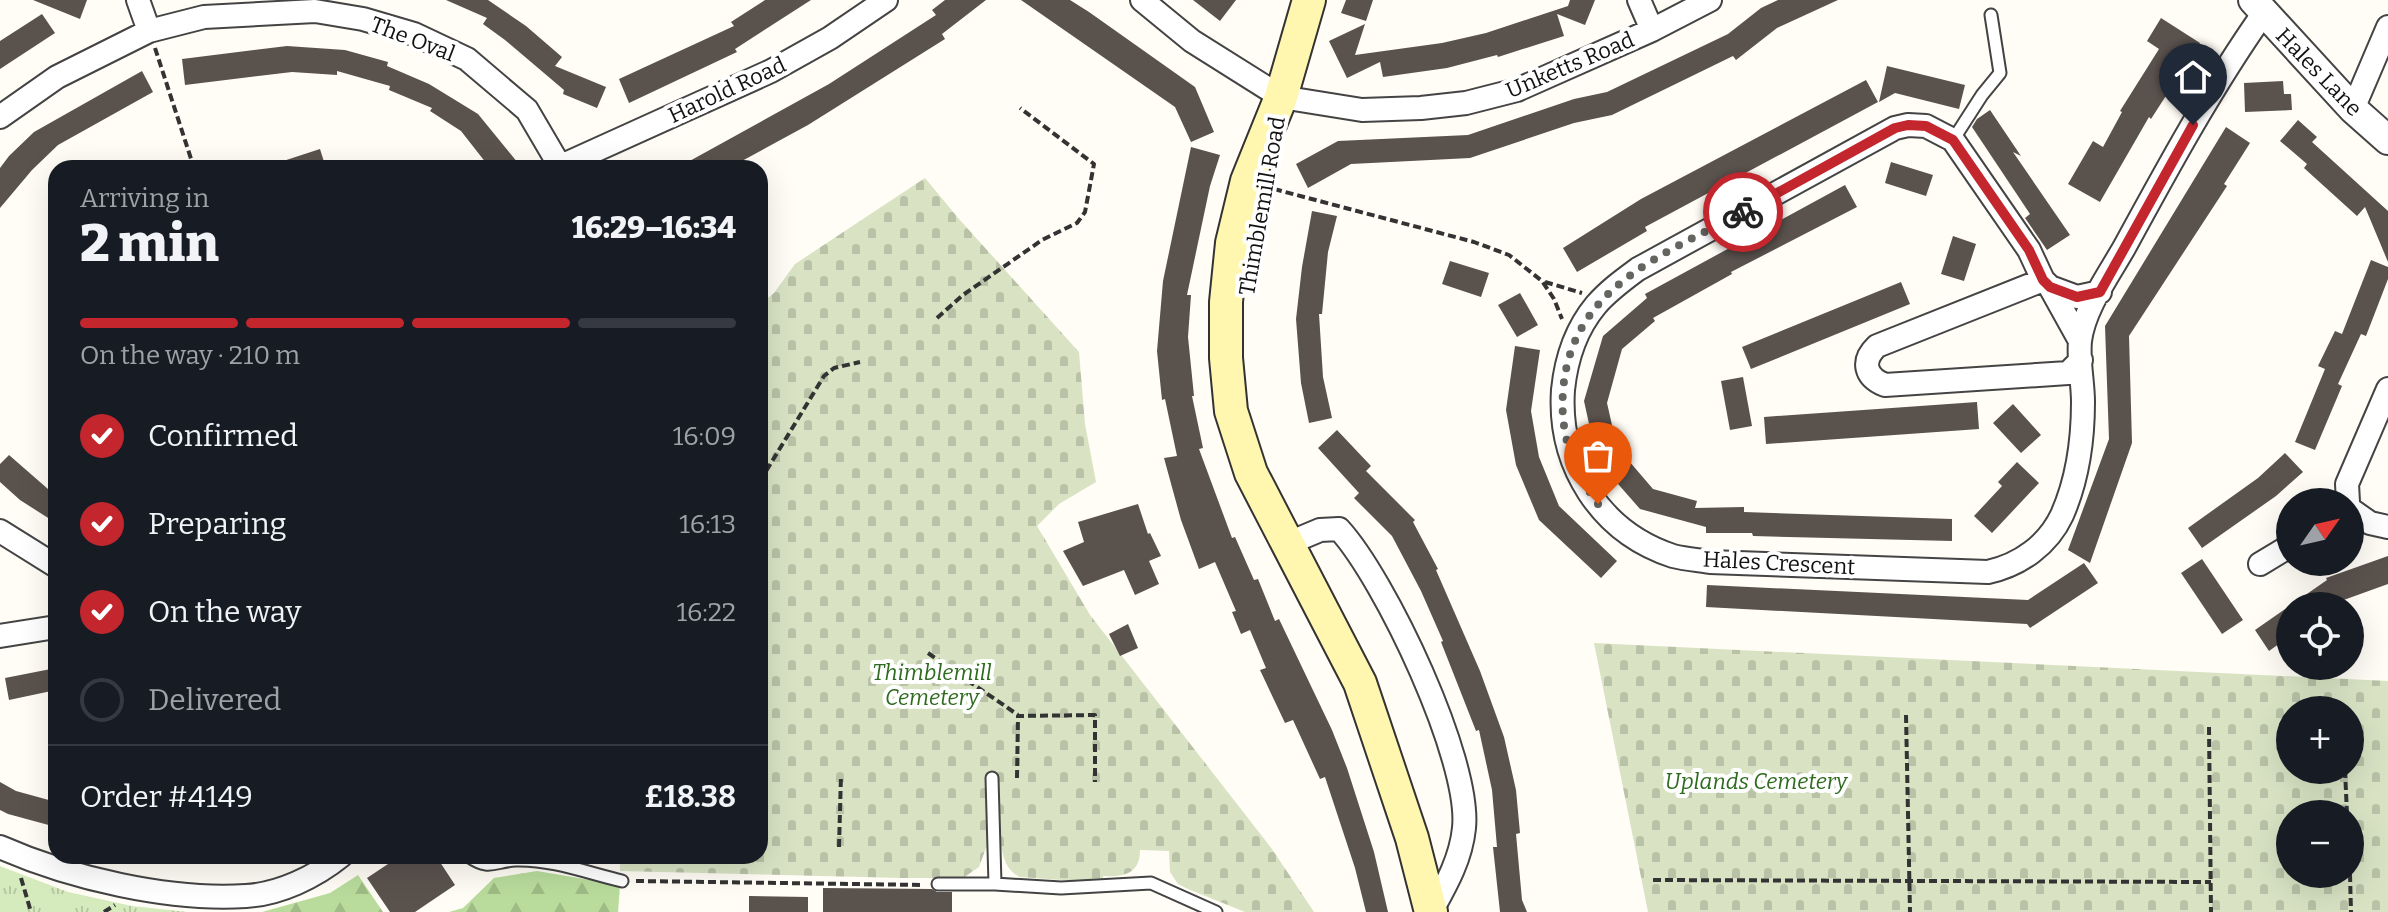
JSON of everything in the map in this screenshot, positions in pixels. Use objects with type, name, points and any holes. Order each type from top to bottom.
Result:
[{"type":"main road","name":"Thimblemill Road","points":[[1309,0],[1281,97],[1250,251],[1244,300],[1248,403],[1269,504],[1360,683],[1412,838],[1431,912]]},
{"type":"street","points":[[138,0],[149,31]]},
{"type":"street","name":"Harold Road","points":[[576,160],[771,71],[830,38],[886,0]]},
{"type":"street","points":[[1142,0],[1192,41],[1281,97]]},
{"type":"street","points":[[1639,0],[1652,30]]},
{"type":"street","name":"Unketts Road","points":[[1281,97],[1362,110],[1466,103],[1517,90],[1652,30],[1710,0]]},
{"type":"street","name":"Hales Lane","points":[[2258,7],[2353,109],[2388,140]]},
{"type":"street","name":"Hales Crescent","points":[[1953,140],[1926,126],[1895,128],[1638,269],[1612,288],[1585,319],[1566,362],[1561,417],[1567,448],[1581,480],[1598,504],[1618,524],[1645,543],[1675,556],[1710,562],[1988,572],[2005,568],[2033,552],[2054,529],[2068,497],[2081,438],[2081,351],[2088,315],[2258,7]]},
{"type":"street","name":"The Oval","points":[[0,117],[57,77],[149,31],[204,17],[315,11],[363,19],[414,34],[467,59],[527,110],[557,160]]},
{"type":"street","points":[[2353,109],[2388,27]]},
{"type":"street","points":[[1953,140],[2029,250],[2046,283],[2081,351],[2068,373],[1885,385],[1874,381],[1866,363],[1877,346],[2046,283],[2077,297],[2100,292]]},
{"type":"street","points":[[2347,488],[2388,389]]},
{"type":"street","points":[[2364,519],[2388,527]]},
{"type":"street","name":"Thimblemill Road","points":[[1289,543],[1320,530],[1339,529],[1351,543],[1399,625],[1446,734],[1461,784],[1464,827],[1455,868],[1431,912]]},
{"type":"street","points":[[0,531],[48,561]]},
{"type":"street","points":[[2260,564],[2276,554]]},
{"type":"street","points":[[0,636],[48,628]]},
{"type":"street","points":[[7,850],[73,873],[169,893],[247,896],[278,890],[309,878],[329,864]]},
{"type":"lane","points":[[1953,140],[2000,73],[1991,15]]},
{"type":"lane","points":[[992,778],[995,884]]},
{"type":"lane","points":[[548,864],[622,881]]},
{"type":"lane","points":[[938,884],[1061,888],[1151,883],[1216,912]]},
{"type":"path","points":[[149,31],[191,160]]},
{"type":"path","points":[[937,318],[963,295],[1042,240],[1077,223],[1085,212],[1094,164],[1020,108]]},
{"type":"path","points":[[1274,189],[1474,242],[1509,255],[1542,281],[1564,323]]},
{"type":"path","points":[[1542,281],[1585,294],[1612,288]]},
{"type":"path","points":[[768,468],[824,376],[834,368],[860,362]]},
{"type":"path","points":[[928,653],[1018,716],[1095,715],[1095,782]]},
{"type":"path","points":[[1906,715],[1910,912]]},
{"type":"path","points":[[1017,778],[1018,716]]},
{"type":"path","points":[[2209,727],[2211,912]]},
{"type":"path","points":[[839,847],[841,775]]},
{"type":"path","points":[[7,850],[31,912]]},
{"type":"path","points":[[1653,880],[2211,882]]},
{"type":"path","points":[[622,881],[938,884]]},
{"type":"path","points":[[2350,888],[2351,912]]},
{"type":"green space","name":"Thimblemill Cemetery","points":[[925,178],[1079,352],[1085,424],[1096,482],[1059,504],[1037,526],[1090,615],[1272,849],[1314,912],[1245,912],[1188,889],[1178,884],[1170,872],[1169,851],[1140,850],[1134,869],[1124,875],[1103,876],[1103,883],[1020,877],[1007,864],[1001,846],[986,848],[979,867],[963,878],[620,871],[620,864],[768,864],[768,298],[795,264]]},
{"type":"green space","name":"Uplands Cemetery","points":[[1594,643],[2276,676],[2276,680],[2388,681],[2388,912],[1648,912]]},
{"type":"green space","points":[[0,866],[68,892],[132,906],[188,912],[0,912]]},
{"type":"green space","points":[[537,871],[620,885],[618,912],[449,912],[463,908],[494,878]]},
{"type":"green space","points":[[358,875],[383,912],[262,912],[330,893]]},
{"type":"building","points":[[33,0],[87,0],[80,19]]},
{"type":"building","points":[[446,0],[488,0],[526,26],[562,57],[555,66],[606,87],[597,108],[563,94],[564,90],[483,24],[487,18]]},
{"type":"building","points":[[765,0],[811,0],[735,49],[737,52],[629,103],[619,79],[734,26],[731,22]]},
{"type":"building","points":[[945,0],[986,0],[942,34],[945,39],[808,125],[744,160],[691,160],[829,84],[936,15],[932,10]]},
{"type":"building","points":[[1021,0],[1070,0],[1089,12],[1195,87],[1214,132],[1191,142],[1175,107]]},
{"type":"building","points":[[1193,0],[1236,0],[1220,21]]},
{"type":"building","points":[[1346,0],[1373,0],[1366,21],[1341,13]]},
{"type":"building","points":[[1570,0],[1595,0],[1585,25],[1557,14],[1564,36],[1498,57],[1447,68],[1383,77],[1380,62],[1347,78],[1329,41],[1365,24],[1355,55],[1442,43],[1486,33],[1568,6]]},
{"type":"building","points":[[1778,0],[1838,0],[1777,28],[1736,60],[1733,56],[1612,115],[1574,123],[1470,158],[1351,164],[1308,188],[1296,164],[1338,141],[1468,135],[1574,99],[1607,92],[1728,34],[1761,8]]},
{"type":"building","points":[[42,14],[55,33],[0,69],[0,41]]},
{"type":"building","points":[[2161,18],[2200,43],[2151,119],[2149,117],[2100,202],[2068,184],[2093,141],[2103,147],[2120,111],[2159,49],[2147,41]]},
{"type":"building","points":[[287,46],[345,50],[388,62],[387,66],[429,84],[478,114],[515,160],[484,160],[461,131],[430,111],[432,108],[389,90],[390,86],[337,71],[337,75],[292,72],[185,85],[182,59]]},
{"type":"building","points":[[1887,66],[1965,85],[1959,109],[1895,93],[1879,102]]},
{"type":"building","points":[[142,71],[153,92],[58,145],[0,208],[0,168],[9,156],[34,132]]},
{"type":"building","points":[[1866,80],[1878,102],[1645,227],[1647,231],[1577,272],[1563,248],[1641,199]]},
{"type":"building","points":[[2283,81],[2284,94],[2291,94],[2292,110],[2245,112],[2244,83]]},
{"type":"building","points":[[1990,110],[2021,156],[2013,152],[2070,235],[2047,250],[2025,218],[2030,214],[1972,127]]},
{"type":"building","points":[[2298,120],[2317,137],[2312,142],[2388,211],[2388,262],[2365,207],[2357,216],[2304,168],[2307,164],[2280,141]]},
{"type":"building","points":[[2226,127],[2250,143],[2224,184],[2227,186],[2129,336],[2132,443],[2090,563],[2068,550],[2109,439],[2105,326]]},
{"type":"building","points":[[1191,147],[1220,155],[1210,186],[1187,295],[1191,295],[1188,337],[1192,396],[1203,448],[1199,449],[1232,538],[1235,537],[1254,580],[1258,579],[1275,621],[1279,619],[1332,730],[1374,852],[1388,912],[1366,912],[1325,777],[1320,779],[1293,720],[1285,723],[1260,670],[1266,668],[1250,630],[1241,634],[1232,612],[1236,611],[1215,562],[1199,569],[1181,520],[1164,458],[1177,456],[1165,399],[1162,400],[1157,351],[1163,281]]},
{"type":"building","points":[[320,149],[323,160],[286,160]]},
{"type":"building","points":[[1891,162],[1933,175],[1926,196],[1885,183]]},
{"type":"building","points":[[1845,185],[1857,207],[1731,272],[1653,318],[1655,321],[1622,349],[1607,403],[1617,447],[1653,489],[1697,501],[1695,508],[1744,507],[1744,512],[1952,519],[1952,541],[1706,533],[1706,527],[1640,509],[1597,460],[1584,401],[1603,336],[1647,298],[1645,294]]},
{"type":"building","points":[[1312,211],[1337,216],[1328,252],[1322,314],[1319,314],[1323,377],[1332,418],[1309,423],[1301,383],[1296,319]]},
{"type":"building","points":[[1953,236],[1976,244],[1964,281],[1941,274]]},
{"type":"building","points":[[2371,260],[2388,267],[2388,279],[2366,336],[2361,334],[2338,384],[2342,386],[2315,450],[2295,442],[2325,369],[2318,366],[2335,331],[2342,334]]},
{"type":"building","points":[[1450,261],[1489,273],[1481,297],[1442,284]]},
{"type":"building","points":[[1901,282],[1910,304],[1751,369],[1742,347]]},
{"type":"building","points":[[1520,293],[1538,325],[1517,337],[1498,305]]},
{"type":"building","points":[[1515,346],[1540,350],[1531,411],[1539,457],[1559,506],[1617,561],[1601,578],[1539,520],[1516,465],[1506,410]]},
{"type":"building","points":[[1743,377],[1752,426],[1730,430],[1721,381]]},
{"type":"building","points":[[1977,402],[1979,429],[1766,444],[1764,417]]},
{"type":"building","points":[[2013,404],[2041,435],[2021,453],[1993,423]]},
{"type":"building","points":[[1337,430],[1371,466],[1366,471],[1415,520],[1413,522],[1438,569],[1480,671],[1504,737],[1516,790],[1520,833],[1516,834],[1522,900],[1527,912],[1500,912],[1493,847],[1497,847],[1492,790],[1479,730],[1476,731],[1421,591],[1392,536],[1354,498],[1359,493],[1318,448]]},
{"type":"building","points":[[2285,453],[2303,472],[2285,488],[2276,488],[2276,496],[2202,548],[2188,528],[2258,478]]},
{"type":"building","points":[[9,455],[48,489],[48,518],[20,500],[0,482],[0,464]]},
{"type":"building","points":[[2017,462],[2039,483],[1992,533],[1974,516],[2002,486],[1998,482]]},
{"type":"building","points":[[1138,504],[1148,534],[1161,556],[1149,561],[1159,584],[1135,595],[1124,570],[1083,586],[1063,551],[1084,542],[1078,522]]},
{"type":"building","points":[[2388,556],[2388,584],[2364,593],[2310,592],[2332,576],[2364,576],[2364,565]]},
{"type":"building","points":[[2202,559],[2243,620],[2222,634],[2181,573]]},
{"type":"building","points":[[2084,563],[2098,583],[2030,628],[2027,624],[1706,607],[1707,585],[2028,600]]},
{"type":"building","points":[[2276,615],[2276,646],[2269,651],[2255,630]]},
{"type":"building","points":[[1128,624],[1138,648],[1120,656],[1109,634]]},
{"type":"building","points":[[48,670],[48,692],[9,700],[5,678]]},
{"type":"building","points":[[0,782],[16,791],[48,800],[48,825],[8,814],[0,810]]},
{"type":"building","points":[[388,864],[441,864],[455,885],[415,912],[390,912],[367,878]]},
{"type":"building","points":[[823,888],[952,892],[952,912],[823,912]]},
{"type":"building","points":[[749,896],[808,897],[808,912],[749,912]]},
{"type":"way so far","points":[[1598,504],[1581,480],[1567,448],[1561,417],[1566,362],[1585,319],[1612,288],[1638,269],[1743,212]]},
{"type":"route","points":[[1743,212],[1895,128],[1926,126],[1953,140],[1969,160],[2029,250],[2043,280],[2050,287],[2077,297],[2100,292],[2193,125]]}]
